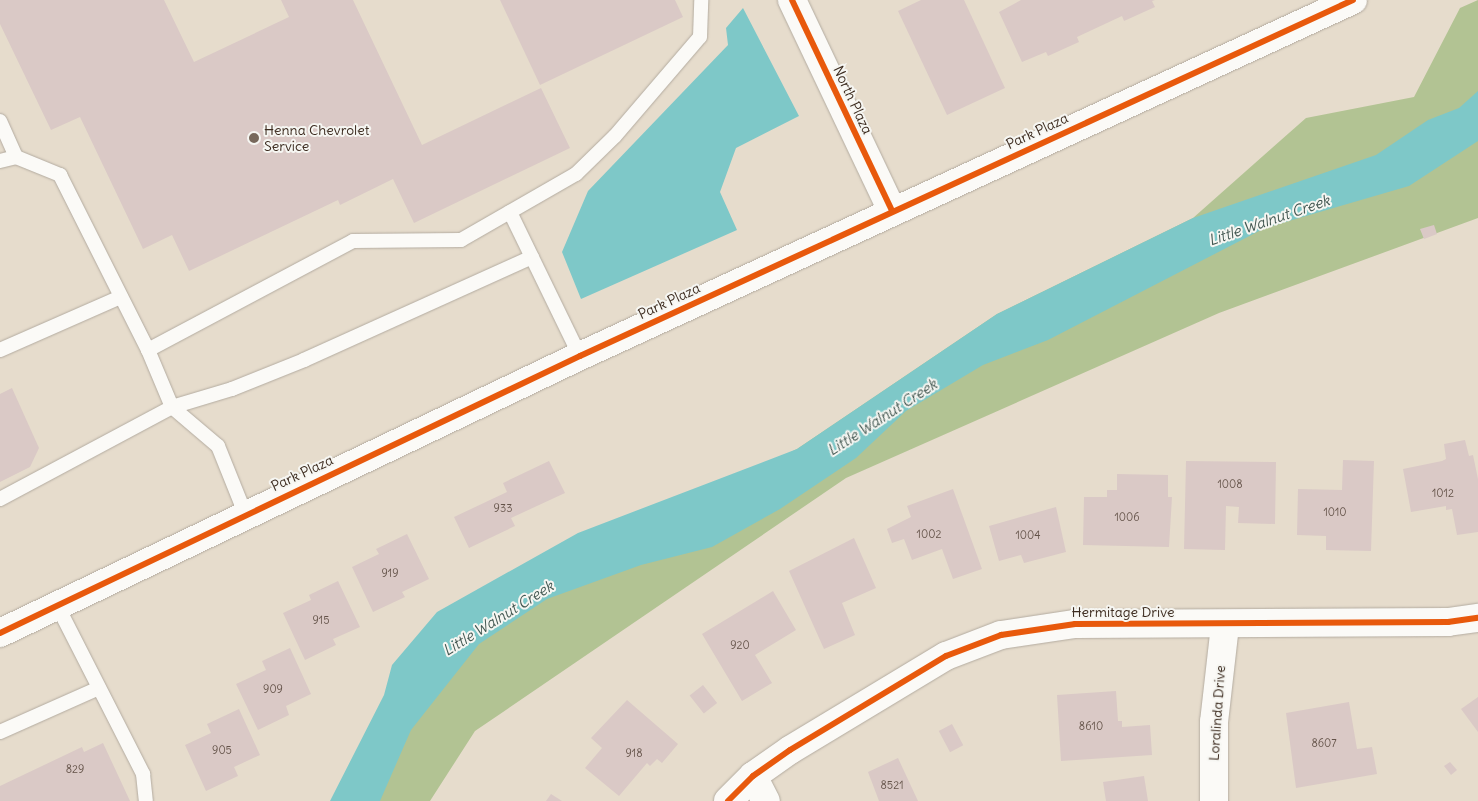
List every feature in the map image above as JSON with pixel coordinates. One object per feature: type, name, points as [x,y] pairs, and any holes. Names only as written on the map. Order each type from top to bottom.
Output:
[{"type":"street","name":"North Plaza","points":[[792,0],[892,211]]},
{"type":"street","name":"Park Plaza","points":[[0,633],[245,513],[580,356],[1353,0]]},
{"type":"street","name":"Hermitage Drive","points":[[728,801],[753,776],[946,656],[1001,635],[1075,624],[1225,625],[1448,622],[1478,618]]},
{"type":"street","name":"Loralinda Drive","points":[[1214,801],[1214,722],[1225,625]]},
{"type":"street","points":[[753,776],[766,801]]},
{"type":"lane","points":[[148,350],[354,241],[462,240],[576,174],[614,136],[700,37],[701,0]]},
{"type":"lane","points":[[0,121],[16,157]]},
{"type":"lane","points":[[0,161],[16,157],[60,175],[148,350],[172,407],[218,446],[245,513]]},
{"type":"lane","points":[[510,212],[580,356]]},
{"type":"lane","points":[[0,499],[172,407],[232,389],[304,360],[532,257]]},
{"type":"lane","points":[[0,350],[121,297]]},
{"type":"lane","points":[[57,605],[143,774],[146,801]]},
{"type":"lane","points":[[0,732],[99,688]]},
{"type":"green space","points":[[1478,0],[1478,218],[1219,313],[846,478],[475,731],[430,801],[343,801],[425,628],[797,449],[997,314],[1193,218],[1306,118],[1414,97],[1460,8]]},
{"type":"water","points":[[743,8],[799,116],[736,148],[720,192],[737,230],[581,299],[562,252],[588,191],[728,45],[726,28]]},
{"type":"water","name":"Little Walnut Creek","points":[[1478,91],[1478,141],[1409,186],[1265,228],[1048,340],[983,365],[906,411],[856,458],[780,509],[712,547],[641,565],[547,599],[479,644],[411,730],[380,801],[330,801],[384,695],[392,665],[437,612],[578,533],[797,449],[997,314],[1193,218],[1376,155],[1428,120],[1459,108]]},
{"type":"building","name":"Henna Chevrolet Service","points":[[0,0],[164,0],[194,62],[289,17],[281,0],[353,0],[422,145],[541,88],[570,148],[414,223],[393,179],[340,205],[338,200],[189,271],[172,235],[143,249],[80,117],[51,130],[0,24]]},
{"type":"building","points":[[500,0],[675,0],[683,17],[540,85]]},
{"type":"building","points":[[921,0],[964,0],[1005,88],[947,115],[898,11]]},
{"type":"building","points":[[1021,0],[1155,0],[1152,1],[1155,7],[1124,21],[1122,16],[1077,37],[1079,42],[1048,56],[1046,52],[1022,62],[999,12]]},
{"type":"building","points":[[1434,225],[1437,234],[1424,239],[1420,229]]},
{"type":"building","points":[[12,388],[39,448],[30,467],[0,482],[0,394]]},
{"type":"building","points":[[1465,440],[1469,456],[1473,455],[1478,479],[1478,532],[1457,535],[1452,509],[1446,510],[1446,506],[1411,512],[1403,469],[1442,461],[1446,459],[1444,444]]},
{"type":"building","points":[[1343,460],[1374,461],[1371,551],[1326,550],[1326,536],[1297,535],[1298,489],[1342,490]]},
{"type":"building","points":[[549,461],[565,493],[511,518],[515,526],[469,548],[454,517],[507,492],[503,483]]},
{"type":"building","points":[[1186,461],[1276,462],[1275,524],[1238,523],[1239,507],[1226,506],[1225,550],[1184,549]]},
{"type":"building","points":[[1117,474],[1168,475],[1168,497],[1172,497],[1169,547],[1083,545],[1084,497],[1107,497],[1107,490],[1117,490]]},
{"type":"building","points":[[953,489],[982,569],[953,579],[942,549],[912,560],[904,539],[892,543],[887,529],[911,517],[907,506]]},
{"type":"building","points":[[1056,507],[1066,552],[1024,563],[1021,555],[999,561],[989,526]]},
{"type":"building","points":[[407,534],[429,579],[402,592],[405,597],[373,612],[352,567],[379,554],[376,549]]},
{"type":"building","points":[[854,538],[876,588],[842,603],[855,635],[824,649],[789,571]]},
{"type":"building","points":[[338,581],[360,627],[333,639],[336,645],[305,660],[283,613],[311,600],[309,595]]},
{"type":"building","points":[[773,591],[796,630],[755,655],[772,683],[742,701],[702,634]]},
{"type":"building","points":[[290,648],[311,694],[286,706],[289,715],[258,730],[236,684],[266,670],[262,661]]},
{"type":"building","points":[[703,685],[717,703],[704,714],[690,695]]},
{"type":"building","points":[[1116,691],[1118,721],[1122,721],[1122,727],[1150,725],[1152,755],[1061,761],[1057,695]]},
{"type":"building","points":[[1478,697],[1478,732],[1461,709]]},
{"type":"building","points":[[627,700],[678,744],[662,763],[657,759],[650,766],[647,763],[619,796],[585,768],[602,748],[591,738]]},
{"type":"building","points":[[1349,702],[1357,749],[1372,747],[1377,774],[1296,788],[1286,713]]},
{"type":"building","points":[[239,709],[260,755],[234,767],[238,776],[206,791],[185,745],[211,733],[207,724]]},
{"type":"building","points":[[952,724],[963,745],[950,752],[939,731]]},
{"type":"building","points":[[103,743],[130,801],[0,801],[0,786],[82,747],[84,752]]},
{"type":"building","points":[[898,758],[918,801],[879,801],[868,772]]},
{"type":"building","points":[[1450,762],[1457,770],[1451,775],[1444,766]]},
{"type":"building","points":[[1144,776],[1148,801],[1106,801],[1103,782]]},
{"type":"building","points":[[551,794],[562,801],[546,801]]},
{"type":"cycle path","points":[[792,0],[892,211]]},
{"type":"cycle path","points":[[0,633],[580,356],[1353,0]]},
{"type":"cycle path","points":[[728,801],[753,776],[790,750],[946,656],[1001,635],[1075,624],[1448,622],[1478,618]]},
{"type":"place","name":"Henna Chevrolet Service","points":[[254,138]]}]
